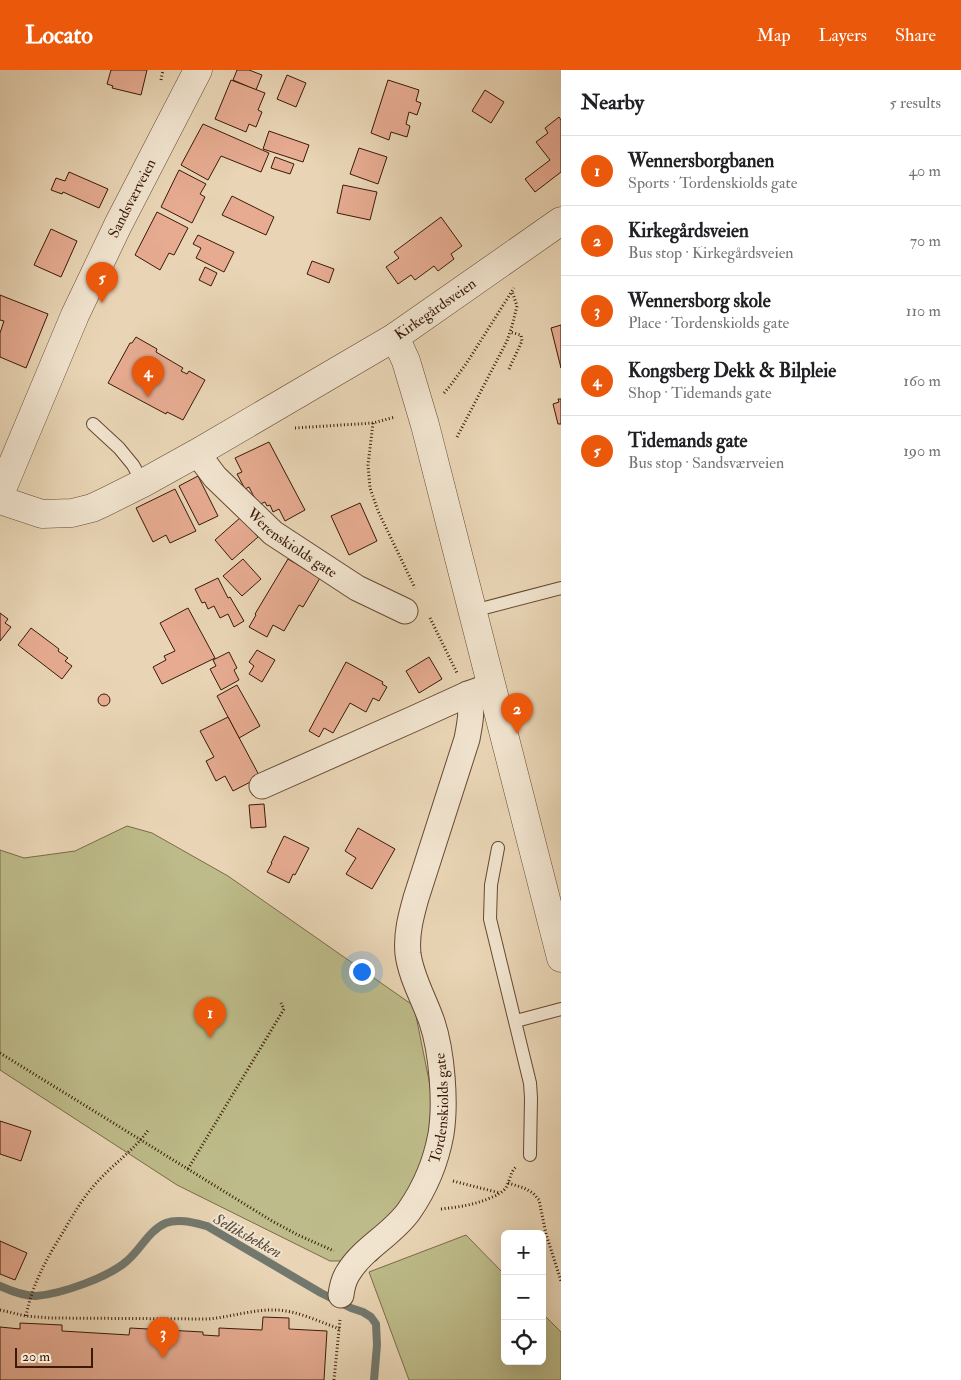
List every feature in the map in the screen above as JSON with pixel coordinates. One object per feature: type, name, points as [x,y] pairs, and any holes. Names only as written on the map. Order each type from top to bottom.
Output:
[{"type":"street","name":"Sandsværveien","points":[[2,487],[91,280],[198,70]]},
{"type":"street","name":"Kirkegårdsveien","points":[[561,220],[525,247],[395,336],[416,390],[473,612],[480,690],[561,958]]},
{"type":"street","points":[[2,487],[42,514],[67,514],[92,508],[143,483],[197,453],[395,336]]},
{"type":"street","name":"Werenskiolds gate","points":[[197,453],[215,477],[273,533],[356,588],[417,605]]},
{"type":"street","points":[[262,786],[480,690]]},
{"type":"street","name":"Tordenskiolds gate","points":[[341,1295],[347,1274],[408,1212],[429,1175],[436,1156],[441,1132],[443,1104],[441,1072],[432,1024],[410,967],[408,938],[410,920],[416,898],[467,739],[472,716],[470,701],[480,690]]},
{"type":"lane","points":[[93,424],[119,448],[133,465],[143,483]]},
{"type":"lane","points":[[473,612],[561,588]]},
{"type":"lane","points":[[498,848],[491,886],[490,920],[530,1082],[530,1155]]},
{"type":"lane","points":[[516,1022],[561,1009]]},
{"type":"path","points":[[443,394],[466,364],[515,286]]},
{"type":"path","points":[[455,440],[500,355],[510,332],[517,306],[512,291]]},
{"type":"path","points":[[509,369],[522,341],[521,335],[510,332]]},
{"type":"path","points":[[289,429],[373,423],[398,416]]},
{"type":"path","points":[[373,423],[368,465],[370,488],[378,511],[417,605],[480,690]]},
{"type":"path","points":[[188,1169],[284,1009],[280,1003]]},
{"type":"path","points":[[0,1054],[278,1225],[357,1262]]},
{"type":"path","points":[[26,1316],[33,1287],[51,1252],[91,1189],[141,1140],[149,1129]]},
{"type":"path","points":[[408,1212],[438,1210],[480,1203],[506,1189],[514,1169],[530,1155]]},
{"type":"path","points":[[429,1175],[501,1193]]},
{"type":"path","points":[[508,1183],[524,1188],[533,1193],[539,1200],[546,1234],[561,1282]]},
{"type":"path","points":[[0,1310],[26,1316],[50,1318],[208,1319],[263,1310],[278,1310],[299,1314],[340,1329]]},
{"type":"path","points":[[334,1380],[340,1321]]},
{"type":"shaded area","points":[[127,826],[152,833],[228,876],[414,1006],[445,1160],[414,1218],[376,1261],[330,1261],[177,1185],[0,1070],[0,850],[24,858],[75,851]]},
{"type":"shaded area","points":[[466,1235],[501,1271],[501,1365],[546,1365],[546,1317],[561,1332],[561,1380],[409,1380],[369,1272]]},
{"type":"building","points":[[111,70],[147,70],[141,95],[112,88],[113,86],[107,84]]},
{"type":"building","points":[[237,70],[249,70],[262,75],[256,90],[233,80]]},
{"type":"building","points":[[287,75],[306,83],[296,107],[277,99]]},
{"type":"building","points":[[231,80],[265,93],[258,110],[262,112],[256,127],[249,124],[246,132],[215,119]]},
{"type":"building","points":[[388,80],[419,90],[416,101],[421,103],[417,115],[409,112],[406,124],[410,126],[407,137],[391,132],[389,140],[371,133]]},
{"type":"building","points":[[485,90],[504,102],[491,123],[472,111]]},
{"type":"building","points":[[559,117],[561,120],[561,172],[535,192],[525,179],[550,160],[536,142],[548,133],[545,128]]},
{"type":"building","points":[[203,124],[269,153],[261,172],[221,156],[208,180],[181,165]]},
{"type":"building","points":[[269,131],[309,145],[303,162],[263,149]]},
{"type":"building","points":[[359,148],[387,157],[378,184],[350,174]]},
{"type":"building","points":[[275,157],[294,164],[290,174],[271,168]]},
{"type":"building","points":[[179,170],[206,184],[200,194],[205,197],[192,223],[161,207]]},
{"type":"building","points":[[69,172],[108,189],[99,208],[63,192],[62,194],[51,190],[56,178],[65,181]]},
{"type":"building","points":[[343,185],[377,192],[370,220],[337,213]]},
{"type":"building","points":[[232,196],[274,217],[266,235],[222,215]]},
{"type":"building","points":[[157,212],[188,228],[174,255],[169,253],[160,270],[135,255]]},
{"type":"building","points":[[441,217],[462,246],[451,254],[454,259],[438,271],[434,266],[415,280],[411,275],[398,284],[386,267],[399,258],[394,252]]},
{"type":"building","points":[[51,229],[77,241],[61,277],[34,265]]},
{"type":"building","points":[[198,235],[234,252],[224,272],[196,258],[201,248],[193,244]]},
{"type":"building","points":[[312,261],[334,269],[329,283],[307,274]]},
{"type":"building","points":[[205,267],[217,273],[211,286],[199,280]]},
{"type":"building","points":[[0,295],[48,314],[26,368],[0,357],[0,333],[4,321],[0,320]]},
{"type":"building","points":[[561,325],[561,368],[551,328]]},
{"type":"building","points":[[136,337],[157,349],[156,352],[183,368],[181,371],[187,374],[189,371],[205,380],[183,420],[167,412],[166,414],[108,383],[130,343]]},
{"type":"building","points":[[558,399],[561,399],[561,424],[558,424],[553,404],[559,402]]},
{"type":"building","points":[[269,442],[305,510],[285,521],[279,509],[273,512],[270,505],[267,506],[265,502],[258,505],[249,487],[245,489],[237,474],[242,472],[235,458]]},
{"type":"building","points":[[198,476],[218,516],[199,525],[179,486]]},
{"type":"building","points":[[175,489],[196,531],[170,543],[166,535],[153,542],[136,508]]},
{"type":"building","points":[[360,503],[377,541],[349,555],[331,516]]},
{"type":"building","points":[[241,517],[258,537],[232,560],[215,540]]},
{"type":"building","points":[[243,559],[261,579],[242,596],[223,576]]},
{"type":"building","points":[[288,559],[320,578],[303,607],[299,605],[284,631],[273,625],[267,637],[249,627]]},
{"type":"building","points":[[218,578],[228,598],[230,597],[244,621],[234,627],[228,614],[220,618],[214,606],[208,609],[205,602],[202,603],[195,589]]},
{"type":"building","points":[[188,608],[215,658],[162,684],[153,667],[166,660],[164,656],[175,651],[160,623]]},
{"type":"building","points":[[0,613],[8,619],[5,623],[11,627],[0,641]]},
{"type":"building","points":[[31,628],[68,658],[65,661],[72,666],[62,679],[18,645]]},
{"type":"building","points":[[257,650],[275,660],[262,682],[249,674],[254,666],[249,662]]},
{"type":"building","points":[[229,652],[237,668],[234,670],[239,680],[221,690],[210,669],[216,666],[213,660]]},
{"type":"building","points":[[429,657],[442,679],[419,693],[406,671]]},
{"type":"building","points":[[346,662],[383,682],[382,684],[387,687],[379,701],[373,698],[366,712],[350,703],[333,733],[324,728],[319,737],[309,731]]},
{"type":"building","points":[[237,685],[260,726],[239,738],[217,696]]},
{"type":"building","points":[[102,694],[106,694],[110,700],[106,706],[102,706],[98,702],[98,698]]},
{"type":"building","points":[[228,717],[260,777],[233,791],[225,776],[216,781],[206,761],[214,757],[200,731]]},
{"type":"building","points":[[264,804],[266,827],[251,828],[249,805]]},
{"type":"building","points":[[358,828],[395,849],[372,889],[346,874],[356,858],[345,851]]},
{"type":"building","points":[[284,836],[309,848],[289,883],[267,872]]},
{"type":"building","points":[[0,1121],[31,1131],[21,1161],[0,1154]]},
{"type":"building","points":[[0,1241],[27,1253],[15,1280],[0,1274]]},
{"type":"building","points":[[263,1317],[289,1318],[289,1329],[327,1331],[324,1380],[0,1380],[0,1327],[20,1329],[20,1323],[62,1325],[62,1331],[129,1335],[130,1328],[203,1332],[203,1335],[219,1336],[219,1328],[262,1330]]},
{"type":"waterway","name":"Selliksbekken","points":[[0,1286],[18,1293],[36,1296],[85,1284],[110,1273],[128,1260],[160,1226],[171,1222],[192,1222],[207,1226],[321,1293],[371,1317],[376,1324],[377,1345],[374,1380]]},
{"type":"place","name":"Tidemands gate","points":[[102,303]]},
{"type":"place","name":"Kongsberg Dekk & Bilpleie","points":[[148,397]]},
{"type":"place","name":"Kirkegårdsveien","points":[[517,734]]},
{"type":"place","name":"Wennersborgbanen","points":[[210,1038]]},
{"type":"place","name":"Wennersborg skole","points":[[163,1358]]}]
